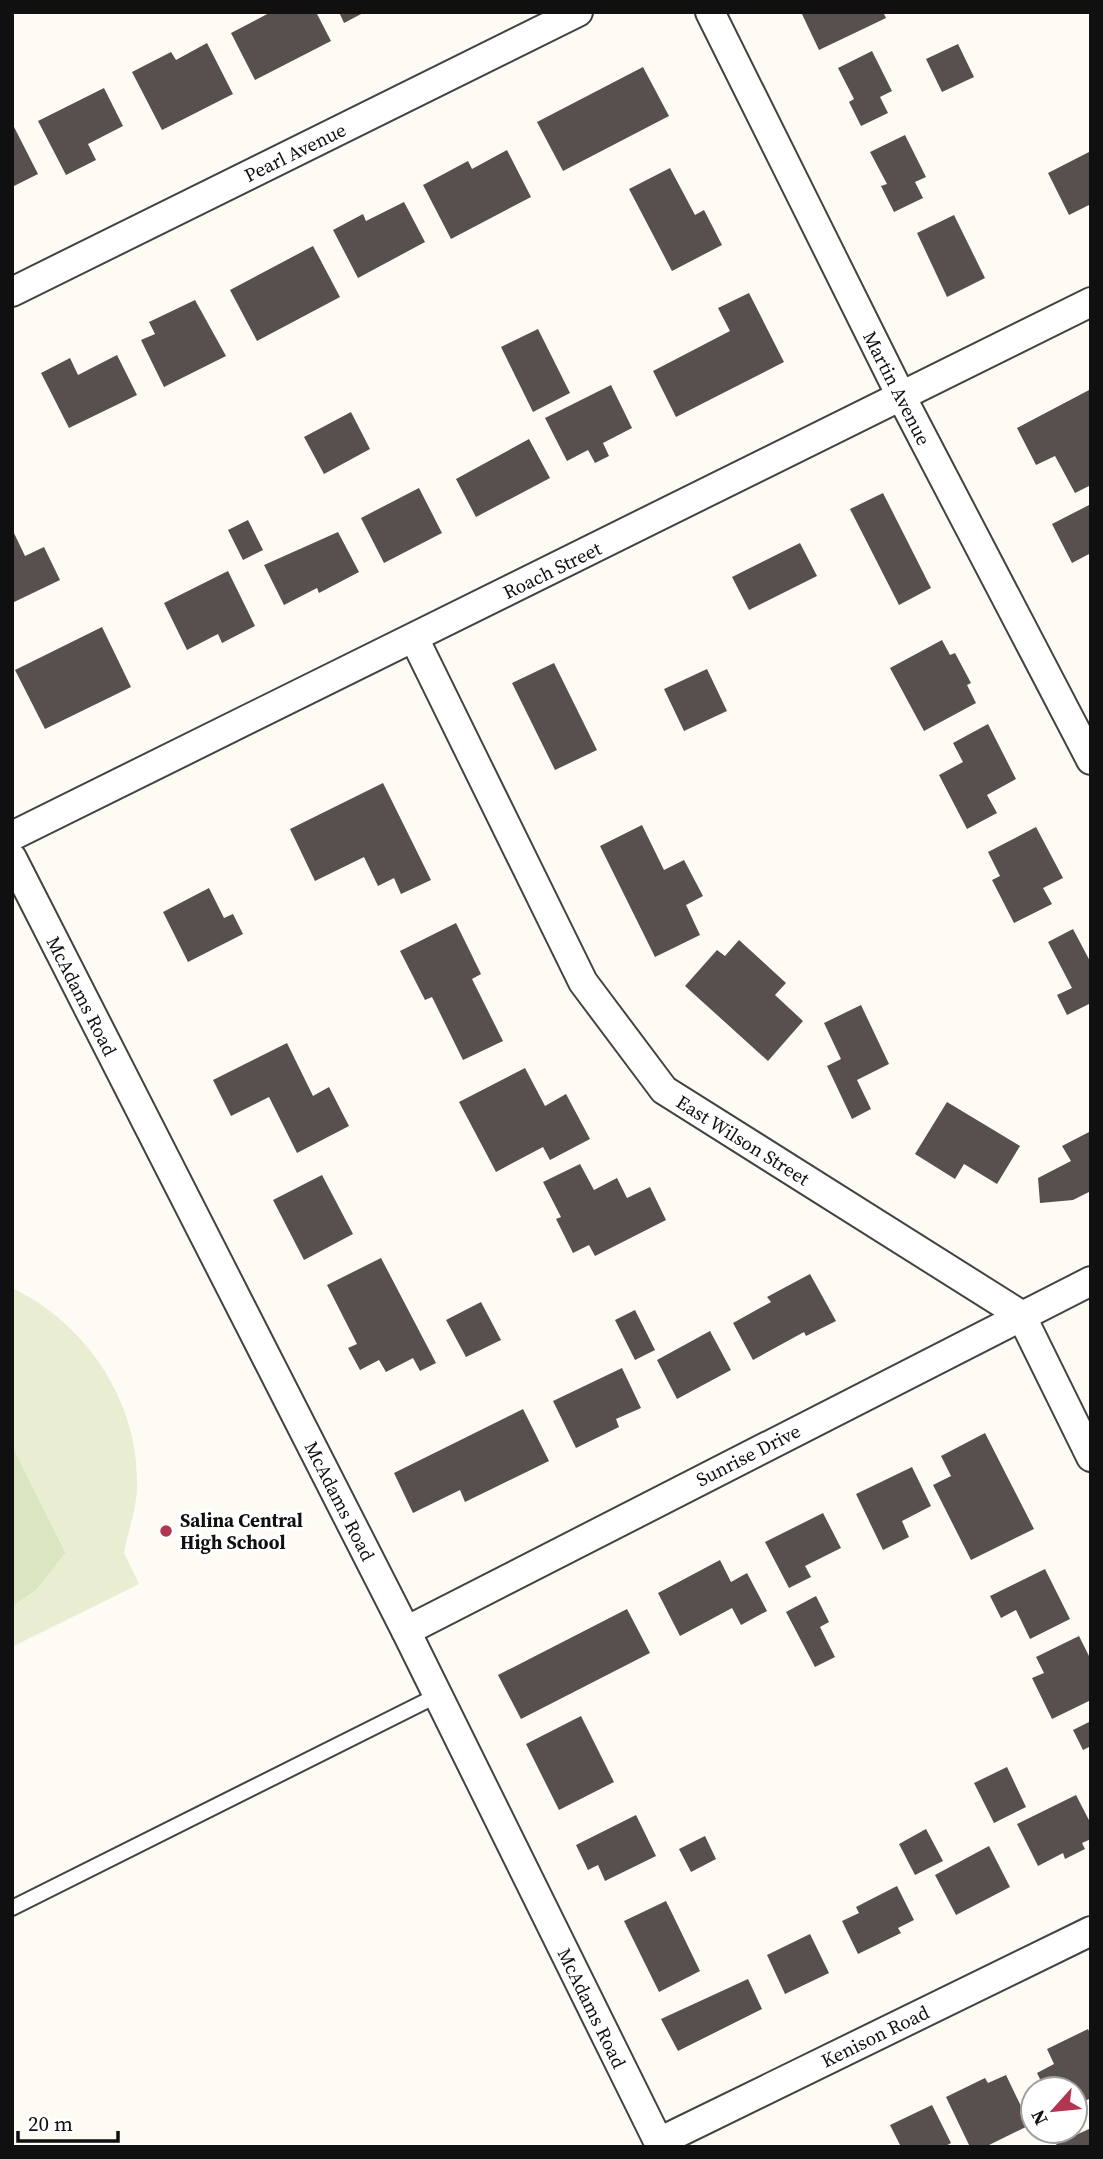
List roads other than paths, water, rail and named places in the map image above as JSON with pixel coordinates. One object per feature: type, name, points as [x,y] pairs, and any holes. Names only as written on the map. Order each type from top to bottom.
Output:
[{"type":"street","name":"Pearl Avenue","points":[[12,292],[578,12]]},
{"type":"street","name":"Martin Avenue","points":[[710,12],[901,396],[1091,760]]},
{"type":"street","name":"Roach Street","points":[[12,836],[1091,302]]},
{"type":"street","name":"East Wilson Street","points":[[414,638],[583,982],[664,1090],[1020,1315]]},
{"type":"street","name":"McAdams Road","points":[[12,858],[406,1631],[660,2144]]},
{"type":"street","name":"Sunrise Drive","points":[[406,1631],[1091,1281]]},
{"type":"street","points":[[1020,1315],[1091,1457]]},
{"type":"street","name":"Kenison Road","points":[[660,2144],[1091,1931]]},
{"type":"lane","points":[[12,1908],[438,1695]]},
{"type":"place","name":"Salina Central High School","points":[[166,1531]]}]
